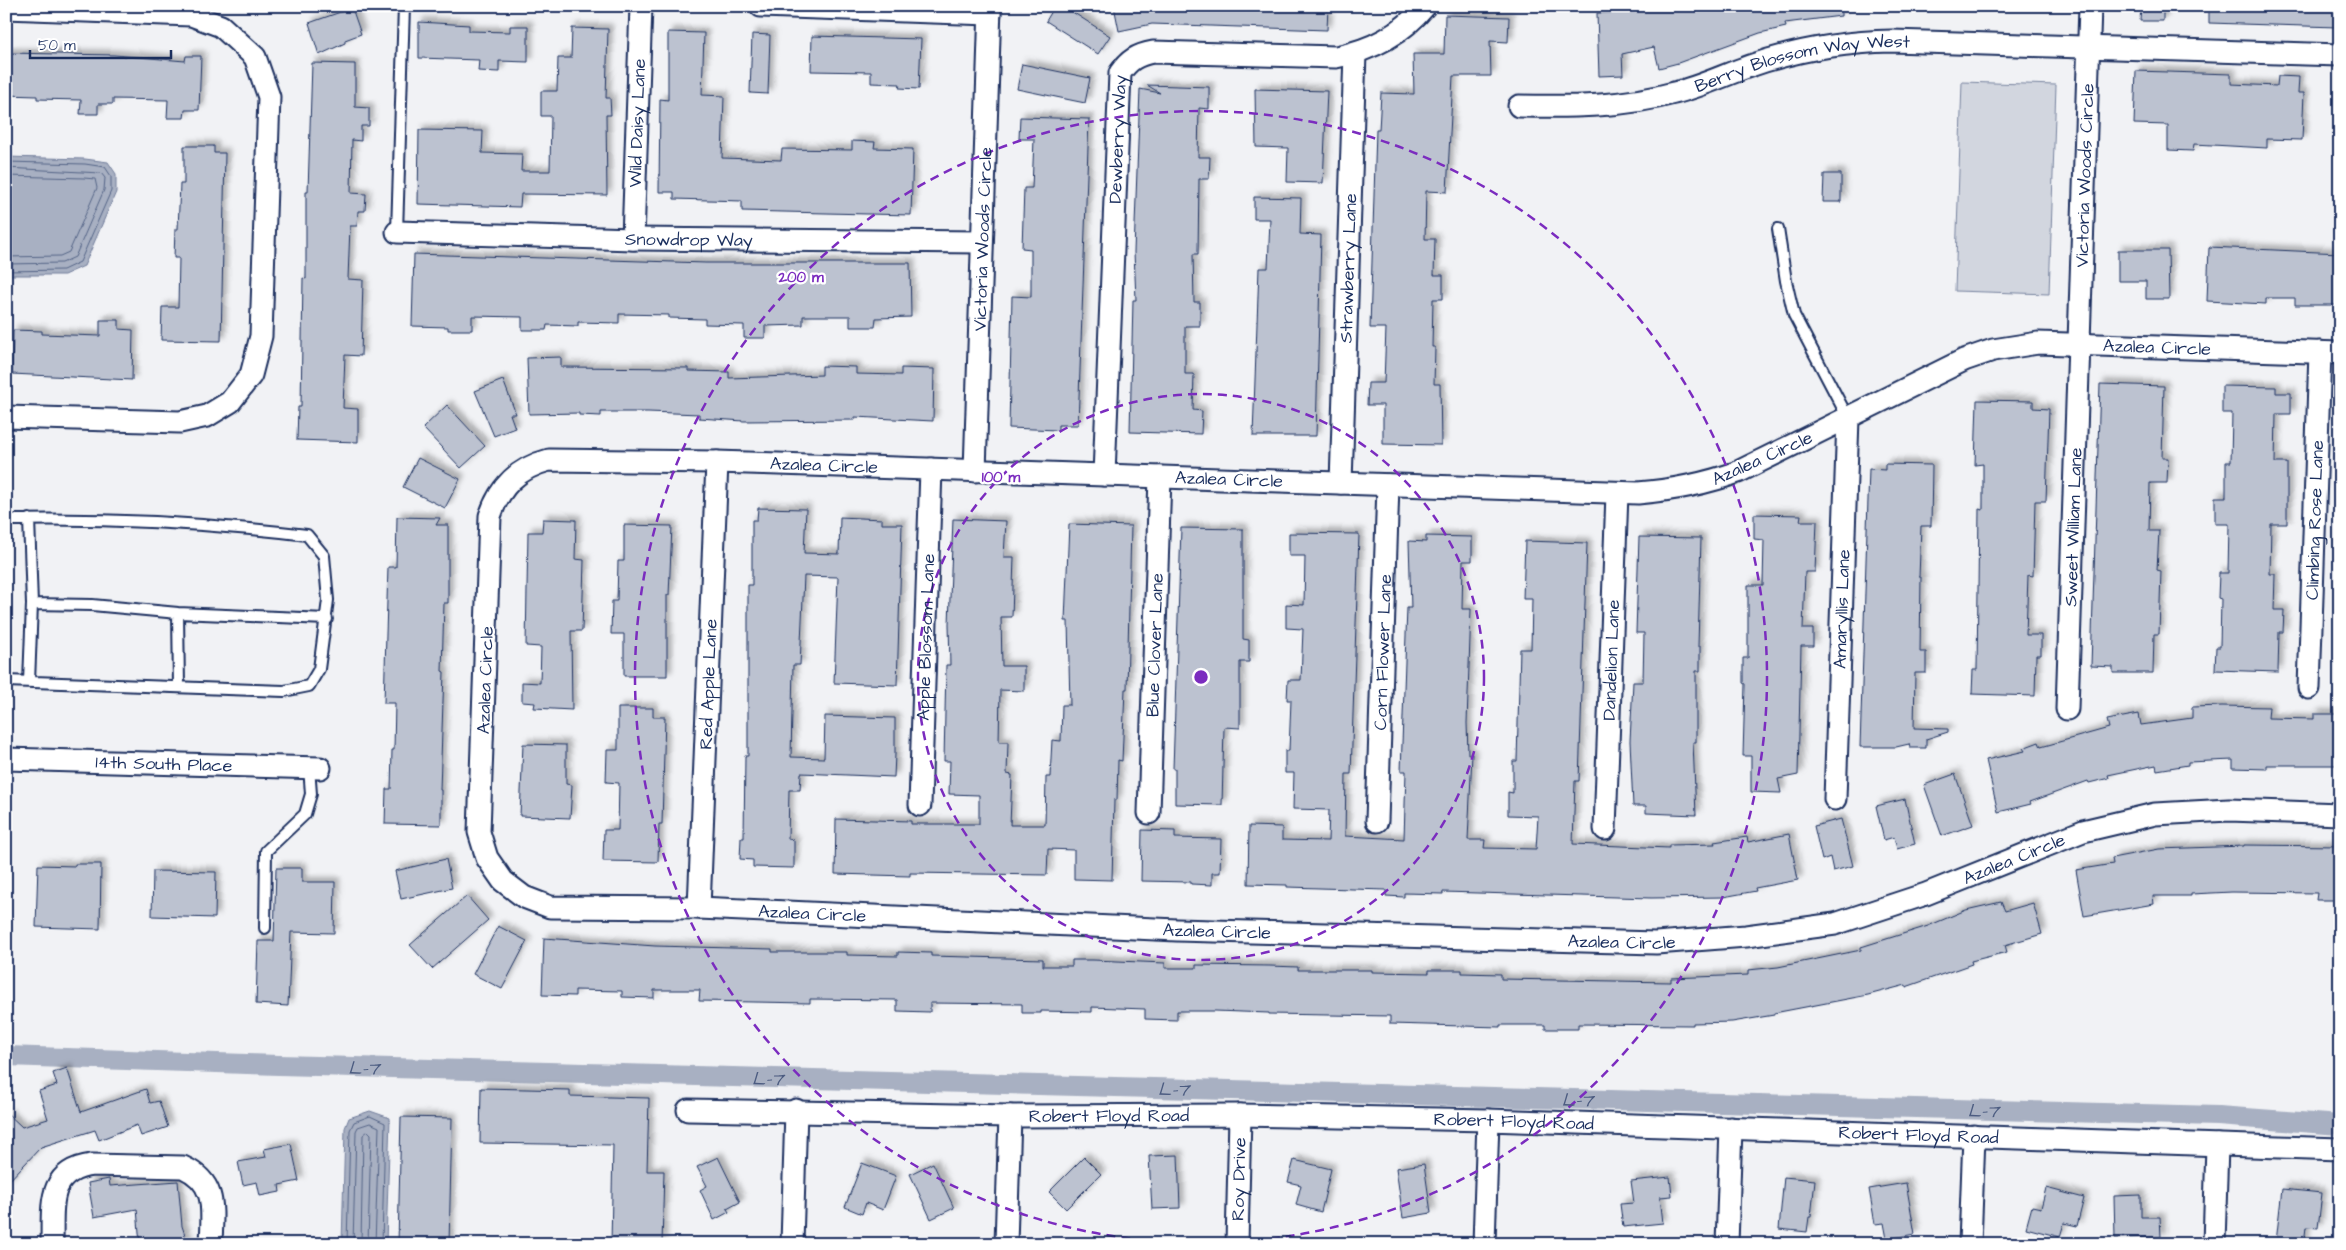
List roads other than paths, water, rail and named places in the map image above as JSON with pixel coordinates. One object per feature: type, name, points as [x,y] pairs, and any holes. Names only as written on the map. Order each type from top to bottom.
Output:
[{"type":"street","name":"Wild Daisy Lane","points":[[633,239],[641,6]]},
{"type":"street","points":[[761,6],[990,10]]},
{"type":"street","name":"Dewberry Way","points":[[1104,475],[1120,74],[1128,62],[1139,55],[1153,52],[1321,58],[1355,53],[1394,36],[1425,6]]},
{"type":"street","name":"Victoria Woods Circle","points":[[2079,344],[2090,6]]},
{"type":"street","points":[[6,8],[191,14],[221,26],[255,56],[269,97],[261,336],[251,375],[230,402],[207,416],[180,422],[6,417]]},
{"type":"street","name":"Victoria Woods Circle","points":[[974,471],[990,10]]},
{"type":"street","name":"Berry Blossom Way West","points":[[1519,106],[1579,107],[1627,103],[1674,93],[1781,56],[1828,46],[1892,40],[2340,55]]},
{"type":"street","name":"Strawberry Lane","points":[[1341,483],[1355,53]]},
{"type":"street","name":"Snowdrop Way","points":[[398,232],[633,239],[982,242]]},
{"type":"street","name":"Azalea Circle","points":[[2330,352],[2079,344],[2023,344],[1993,350],[1964,360],[1738,472],[1706,483],[1672,490],[1617,492],[717,462],[549,460],[526,468],[507,484],[500,493],[490,516],[480,832],[487,858],[494,870],[513,890],[530,900],[550,907],[698,908],[1177,930],[1656,943],[1746,936],[1835,924],[1926,894],[2083,831],[2155,814],[2229,810],[2340,814]]},
{"type":"street","name":"Sweet William Lane","points":[[2067,709],[2079,344]]},
{"type":"street","name":"Climbing Rose Lane","points":[[2309,688],[2330,352]]},
{"type":"street","name":"Amaryllis Lane","points":[[1835,799],[1848,418]]},
{"type":"street","name":"Red Apple Lane","points":[[698,908],[717,462]]},
{"type":"street","name":"Apple Blossom Lane","points":[[920,805],[932,469]]},
{"type":"street","name":"Blue Clover Lane","points":[[1149,813],[1160,477]]},
{"type":"street","name":"Corn Flower Lane","points":[[1377,821],[1388,485]]},
{"type":"street","name":"Dandelion Lane","points":[[1605,828],[1617,492]]},
{"type":"street","name":"14th South Place","points":[[6,759],[315,768]]},
{"type":"street","name":"Robert Floyd Road","points":[[688,1110],[796,1110],[1010,1116],[1240,1115],[1488,1120],[2340,1149]]},
{"type":"street","points":[[792,1244],[796,1110]]},
{"type":"street","name":"Roy Drive","points":[[1236,1244],[1240,1115]]},
{"type":"street","points":[[1006,1244],[1010,1116]]},
{"type":"street","points":[[1484,1244],[1488,1120]]},
{"type":"street","points":[[1727,1244],[1731,1128]]},
{"type":"street","points":[[1970,1244],[1974,1136]]},
{"type":"street","points":[[2214,1244],[2217,1145]]},
{"type":"street","points":[[52,1244],[53,1194],[67,1172],[79,1166],[92,1164],[183,1167],[194,1173],[204,1182],[210,1193],[212,1206],[211,1244]]},
{"type":"lane","points":[[398,232],[404,6]]},
{"type":"lane","points":[[1778,229],[1786,281],[1794,315],[1848,418]]},
{"type":"lane","points":[[6,520],[28,519],[238,526],[307,534],[324,556],[328,600],[319,669],[309,686],[284,691],[6,681]]},
{"type":"lane","points":[[28,519],[32,604],[29,682]]},
{"type":"lane","points":[[32,604],[92,605],[178,613],[326,618]]},
{"type":"lane","points":[[178,613],[179,687]]},
{"type":"lane","points":[[265,928],[266,851],[305,814],[311,794],[315,768]]},
{"type":"water","points":[[6,157],[85,159],[108,162],[116,174],[116,192],[84,266],[64,275],[6,275]]},
{"type":"water","points":[[370,1111],[390,1118],[386,1244],[342,1244],[345,1128],[349,1118]]},
{"type":"waterway","name":"L-7","points":[[6,1056],[279,1065],[2218,1116],[2340,1125]]}]
